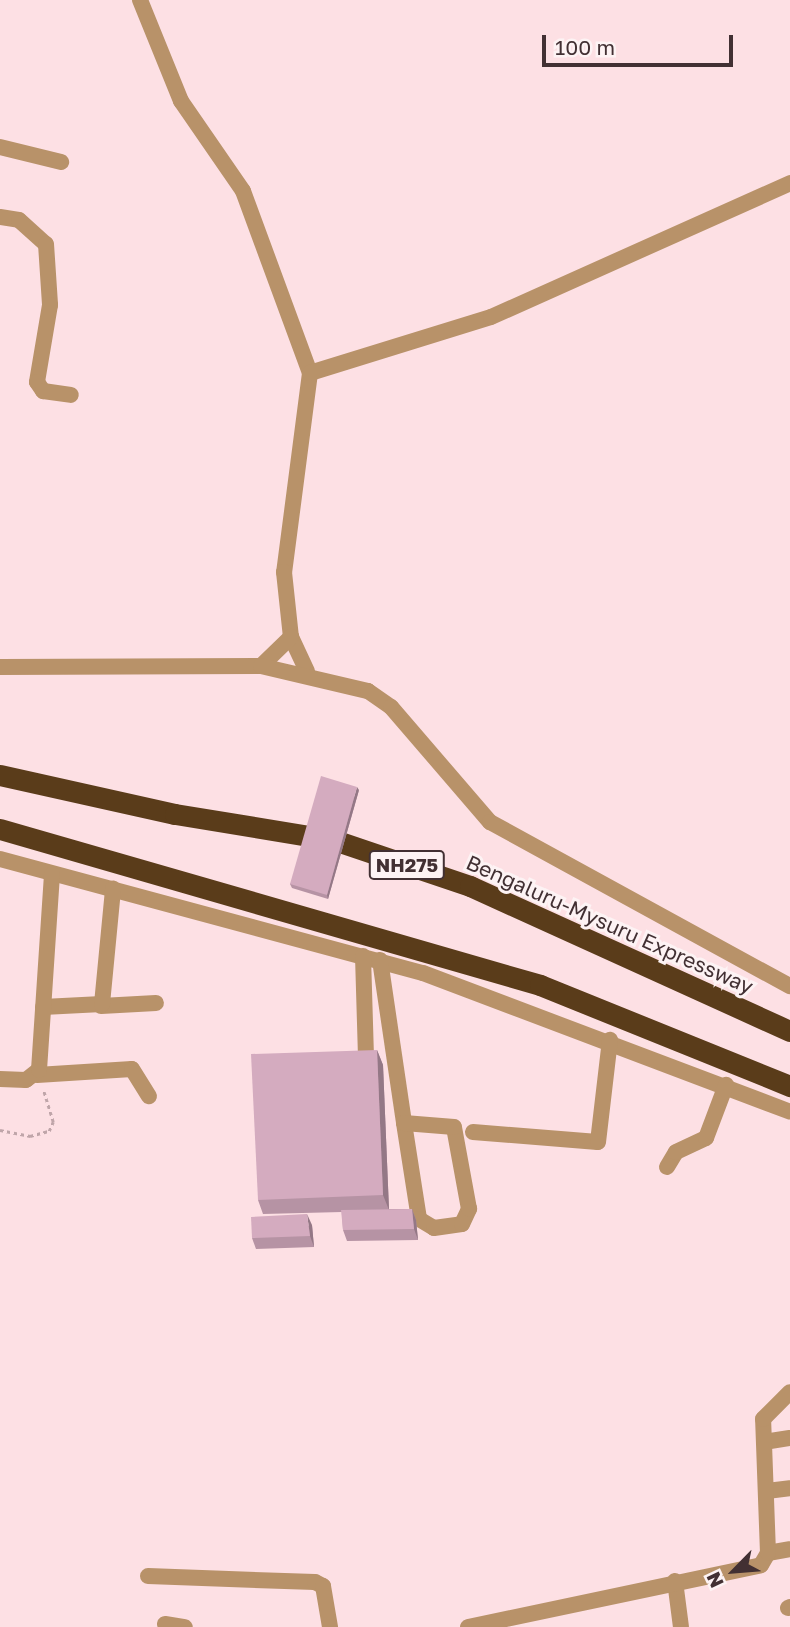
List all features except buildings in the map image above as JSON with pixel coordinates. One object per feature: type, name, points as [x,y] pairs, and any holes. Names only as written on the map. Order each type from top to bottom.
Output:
[{"type":"highway","name":"Bengaluru-Mysuru Expressway","points":[[0,775],[175,814],[334,840],[470,886],[790,1031]]},
{"type":"highway","points":[[0,829],[540,985],[790,1086]]},
{"type":"street","points":[[140,0],[181,101],[243,191],[310,373],[284,572],[291,637],[307,672]]},
{"type":"street","points":[[0,147],[61,162]]},
{"type":"street","points":[[310,373],[491,317],[790,183]]},
{"type":"street","points":[[0,217],[19,220],[46,244],[50,305],[37,382],[43,391],[71,395]]},
{"type":"street","points":[[261,666],[291,637]]},
{"type":"street","name":"Bengaluru-Mysuru Expressway","points":[[0,667],[261,666],[307,672],[368,691],[391,707],[490,822],[790,986]]},
{"type":"street","points":[[0,859],[380,960],[610,1040],[726,1085],[790,1114]]},
{"type":"street","points":[[37,1075],[52,874]]},
{"type":"street","points":[[101,1006],[113,889]]},
{"type":"street","points":[[363,956],[366,1059]]},
{"type":"street","points":[[380,960],[404,1123],[419,1219],[434,1228],[462,1224],[469,1209],[454,1127],[404,1123]]},
{"type":"street","points":[[43,1007],[156,1003]]},
{"type":"street","points":[[473,1132],[598,1142],[610,1040]]},
{"type":"street","points":[[0,1080],[132,1069],[149,1096]]},
{"type":"street","points":[[667,1167],[676,1152],[706,1138],[726,1085]]},
{"type":"street","points":[[468,1627],[517,1623],[675,1580],[761,1565],[768,1553],[763,1419],[790,1392]]},
{"type":"street","points":[[764,1442],[790,1438]]},
{"type":"street","points":[[767,1491],[790,1488]]},
{"type":"street","points":[[768,1553],[790,1549]]},
{"type":"street","points":[[148,1576],[316,1582],[323,1586],[330,1627]]},
{"type":"street","points":[[675,1580],[681,1627]]},
{"type":"street","points":[[165,1624],[185,1627]]},
{"type":"path","points":[[0,1130],[30,1136],[49,1131],[53,1122],[37,1075]]}]
